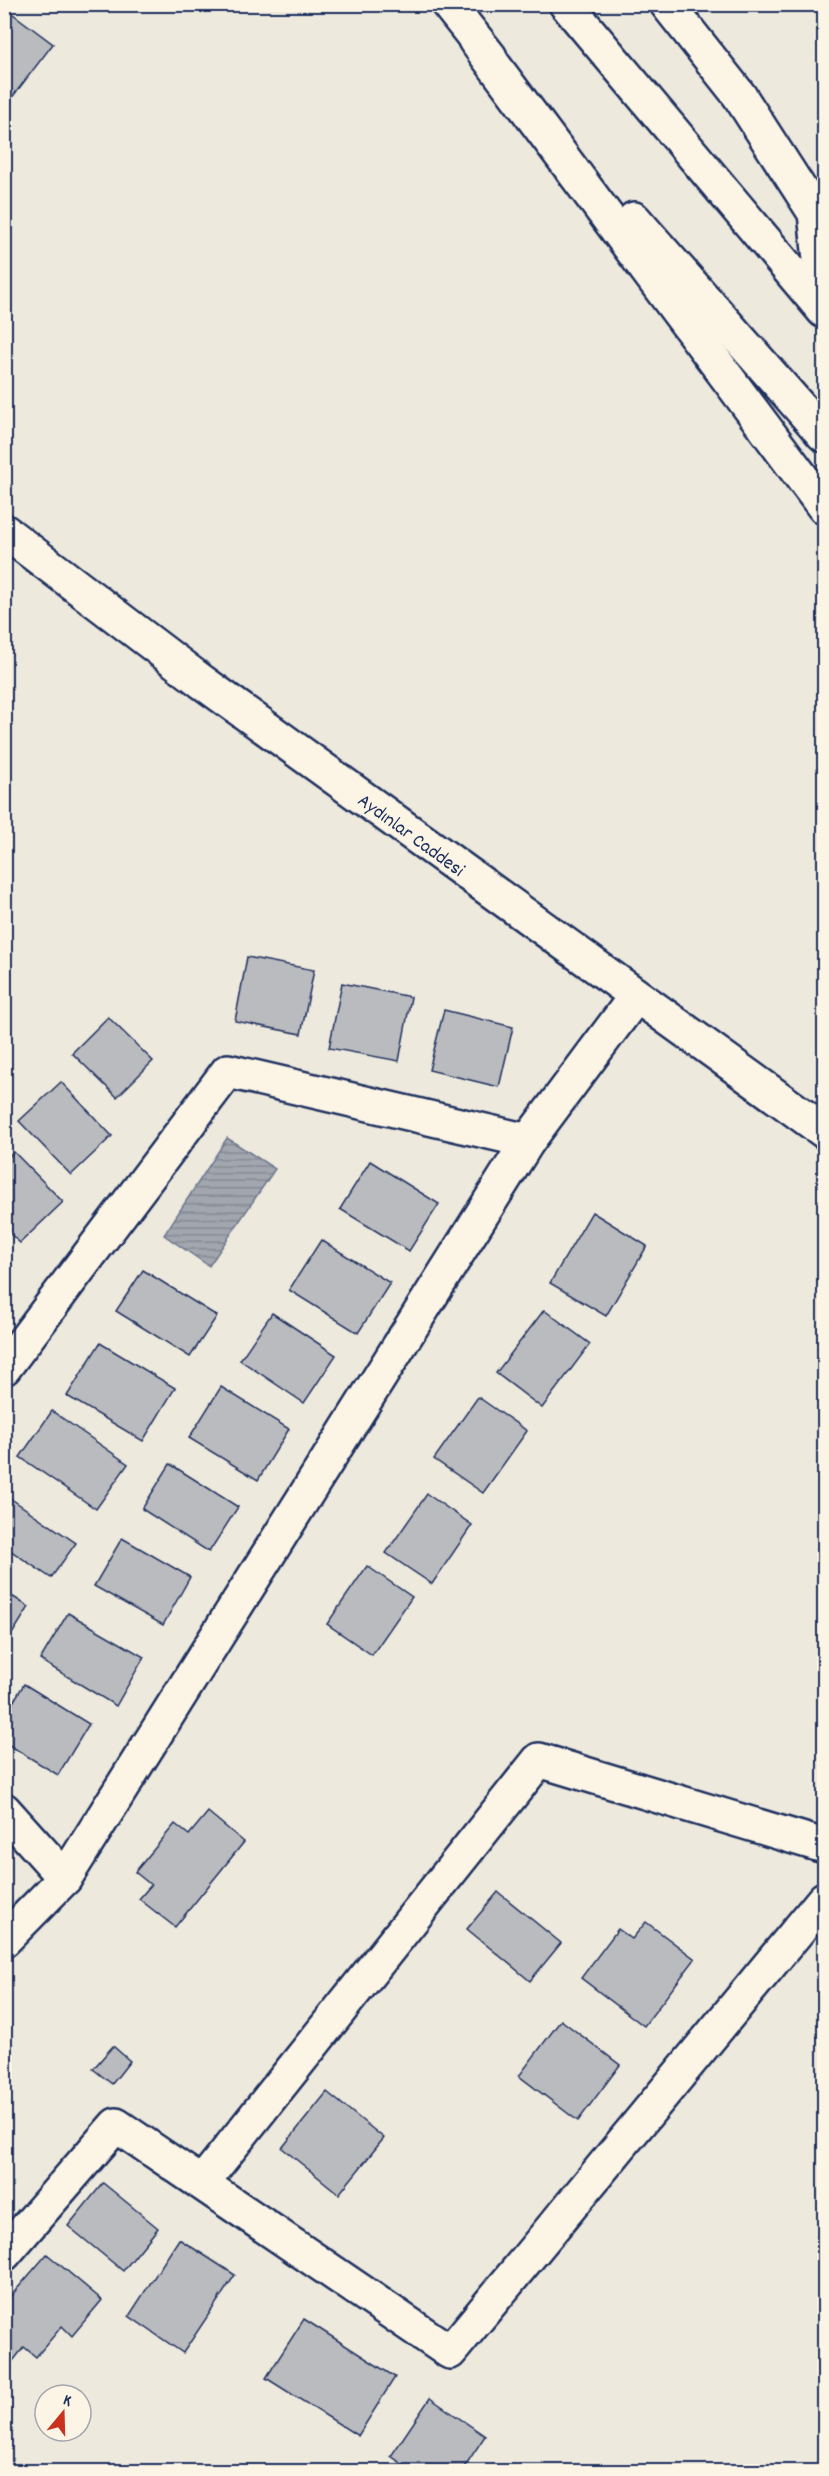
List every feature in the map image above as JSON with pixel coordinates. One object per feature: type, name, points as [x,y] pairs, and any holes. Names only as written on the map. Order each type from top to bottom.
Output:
[{"type":"main road","points":[[448,4],[825,507]]},
{"type":"main road","points":[[566,4],[825,311]]},
{"type":"main road","points":[[667,4],[739,95],[815,213],[825,297]]},
{"type":"main road","points":[[475,40],[825,435]]},
{"type":"main road","name":"Aydınlar Caddesi","points":[[4,531],[201,681],[825,1131]]},
{"type":"main road","points":[[4,1940],[65,1878],[528,1141],[636,996]]},
{"type":"main road","points":[[4,1368],[228,1071],[528,1141]]},
{"type":"main road","points":[[202,2183],[539,1760],[825,1846]]},
{"type":"main road","points":[[4,1810],[65,1878]]},
{"type":"main road","points":[[4,2254],[116,2125],[450,2352],[825,1899]]},
{"type":"shaded area","points":[[227,1138],[275,1169],[209,1266],[164,1235]]},
{"type":"building","points":[[13,14],[53,44],[4,108],[4,25]]},
{"type":"building","points":[[247,957],[314,970],[301,1034],[235,1021]]},
{"type":"building","points":[[342,983],[411,997],[399,1061],[329,1048]]},
{"type":"building","points":[[444,1010],[513,1027],[499,1087],[429,1070]]},
{"type":"building","points":[[108,1017],[153,1061],[117,1097],[72,1053]]},
{"type":"building","points":[[61,1082],[112,1136],[71,1175],[19,1121]]},
{"type":"building","points":[[14,1152],[63,1202],[20,1243],[4,1228],[4,1161]]},
{"type":"building","points":[[370,1161],[439,1204],[409,1251],[340,1209]]},
{"type":"building","points":[[592,1212],[647,1246],[606,1316],[550,1283]]},
{"type":"building","points":[[321,1240],[390,1283],[358,1333],[289,1290]]},
{"type":"building","points":[[143,1270],[217,1316],[190,1357],[116,1311]]},
{"type":"building","points":[[544,1310],[590,1344],[542,1408],[496,1373]]},
{"type":"building","points":[[272,1313],[336,1355],[304,1403],[240,1360]]},
{"type":"building","points":[[100,1343],[175,1388],[143,1441],[67,1396]]},
{"type":"building","points":[[221,1387],[289,1429],[258,1480],[189,1438]]},
{"type":"building","points":[[478,1397],[527,1431],[483,1493],[434,1459]]},
{"type":"building","points":[[52,1411],[128,1464],[96,1509],[20,1457]]},
{"type":"building","points":[[170,1464],[238,1507],[209,1552],[142,1509]]},
{"type":"building","points":[[4,1494],[76,1543],[51,1578],[4,1546]]},
{"type":"building","points":[[427,1494],[472,1525],[432,1584],[386,1553]]},
{"type":"building","points":[[122,1538],[190,1577],[163,1625],[94,1586]]},
{"type":"building","points":[[367,1566],[412,1597],[372,1655],[327,1624]]},
{"type":"building","points":[[4,1591],[29,1607],[4,1647]]},
{"type":"building","points":[[68,1613],[144,1657],[116,1706],[40,1660]]},
{"type":"building","points":[[24,1684],[89,1724],[58,1775],[4,1742],[4,1717]]},
{"type":"building","points":[[208,1812],[244,1842],[175,1927],[139,1899],[151,1885],[135,1872],[175,1824],[189,1835]]},
{"type":"building","points":[[498,1892],[561,1943],[530,1981],[467,1929]]},
{"type":"building","points":[[646,1922],[695,1959],[644,2026],[581,1978],[618,1929],[632,1939]]},
{"type":"building","points":[[561,2020],[620,2065],[578,2121],[519,2076]]},
{"type":"building","points":[[113,2046],[130,2061],[112,2084],[93,2069]]},
{"type":"building","points":[[327,2092],[384,2138],[339,2194],[282,2148]]},
{"type":"building","points":[[103,2183],[158,2228],[123,2271],[68,2226]]},
{"type":"building","points":[[179,2239],[235,2275],[183,2353],[129,2316]]},
{"type":"building","points":[[47,2254],[102,2300],[72,2336],[62,2326],[36,2357],[24,2347],[13,2361],[4,2354],[4,2304]]},
{"type":"building","points":[[304,2319],[395,2377],[358,2436],[266,2378]]},
{"type":"building","points":[[430,2398],[485,2436],[461,2472],[414,2472],[391,2456]]}]
